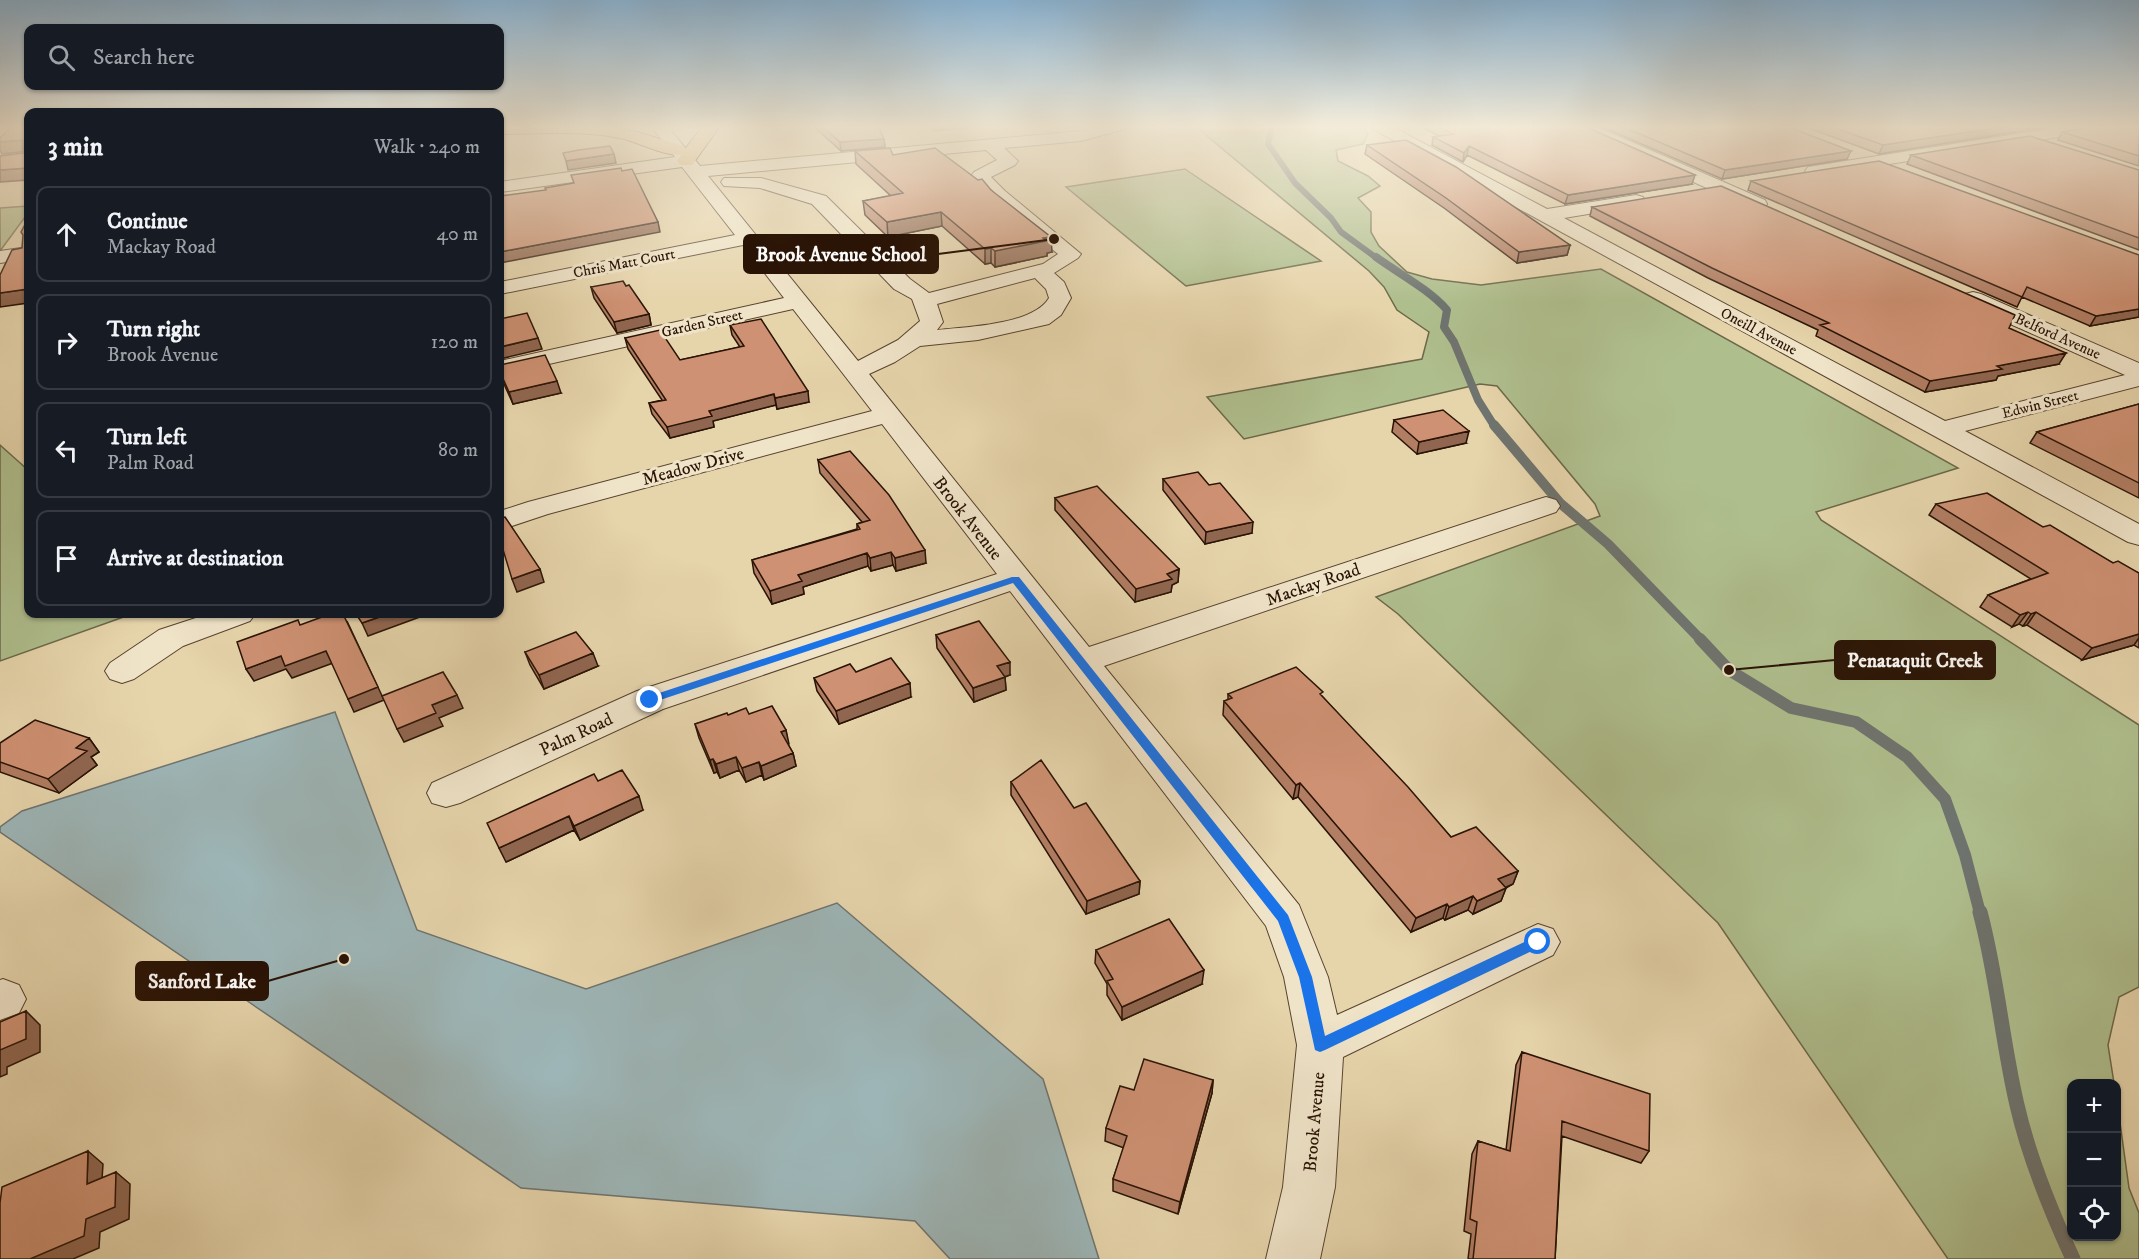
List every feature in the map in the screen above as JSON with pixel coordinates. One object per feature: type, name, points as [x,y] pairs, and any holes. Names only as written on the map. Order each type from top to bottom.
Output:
[{"type":"street","name":"Brook Avenue","points":[[705,185],[800,301],[1015,579],[1284,918],[1306,977],[1320,1045],[1309,1187],[1293,1259]]},
{"type":"street","points":[[767,185],[819,200],[902,284],[918,292],[926,300],[932,322],[918,339],[893,354],[854,372]]},
{"type":"street","points":[[926,300],[1050,268],[1071,254],[988,185]]},
{"type":"street","name":"Oneill Avenue","points":[[1489,185],[2139,536]]},
{"type":"street","points":[[1715,185],[1774,211]]},
{"type":"street","points":[[1693,191],[1735,185]]},
{"type":"street","points":[[1545,215],[1648,199]]},
{"type":"street","name":"Chris Matt Court","points":[[504,287],[748,238]]},
{"type":"street","points":[[0,257],[24,254]]},
{"type":"street","points":[[918,339],[978,333],[1041,319],[1053,310],[1060,298],[1056,287],[1039,271]]},
{"type":"street","name":"Belford Avenue","points":[[1956,291],[2139,372]]},
{"type":"street","name":"Garden Street","points":[[504,368],[800,301]]},
{"type":"street","name":"Edwin Street","points":[[1940,430],[2139,379]]},
{"type":"street","name":"Meadow Drive","points":[[504,520],[538,508],[887,414]]},
{"type":"street","name":"Mackay Road","points":[[1081,662],[1546,506]]},
{"type":"street","name":"Palm Road","points":[[446,793],[650,700],[1015,579]]},
{"type":"street","points":[[122,671],[171,638],[228,618]]},
{"type":"street","points":[[1320,1045],[1538,942]]},
{"type":"green space","points":[[1081,185],[1208,185],[1321,261],[1186,286],[1066,187]]},
{"type":"green space","points":[[1266,185],[1379,185],[1380,186],[1358,198],[1371,212],[1371,232],[1379,246],[1407,272],[1432,279],[1481,285],[1601,269],[1958,468],[1816,512],[1821,520],[2139,725],[2139,987],[2119,997],[2108,1045],[2113,1079],[2067,1079],[2067,1241],[2121,1241],[2121,1130],[2129,1188],[2139,1213],[2139,1259],[1948,1259],[1718,923],[1398,614],[1376,597],[1600,516],[1595,504],[1497,386],[1480,384],[1244,439],[1207,397],[1422,359],[1429,332],[1397,310],[1384,287],[1369,271]]},
{"type":"green space","points":[[24,206],[24,218],[0,251],[0,208]]},
{"type":"green space","points":[[0,445],[24,466],[24,618],[121,618],[0,661]]},
{"type":"water","points":[[335,712],[417,930],[586,989],[837,903],[1043,1079],[1099,1259],[950,1259],[915,1221],[521,1188],[0,832],[0,827],[22,811]]},
{"type":"building","points":[[564,185],[640,185],[658,222],[504,251],[504,195],[546,190],[545,188]]},
{"type":"building","points":[[894,185],[987,185],[1051,237],[1043,238],[1046,241],[995,251],[991,248],[985,249],[941,212],[887,222],[863,201],[903,193]]},
{"type":"building","points":[[1426,185],[1482,185],[1570,245],[1519,252]]},
{"type":"building","points":[[1547,185],[1633,185],[1568,195]]},
{"type":"building","points":[[1760,185],[1945,185],[2139,255],[2139,309],[2096,316],[2027,287],[2022,297]]},
{"type":"building","points":[[1993,185],[2139,185],[2139,238]]},
{"type":"building","points":[[1721,186],[2015,315],[2009,328],[2066,353],[1997,366],[2002,369],[1930,381],[1820,325],[1829,323],[1712,268],[1592,207]]},
{"type":"building","points":[[24,226],[24,290],[0,293],[0,275],[12,250],[22,248],[23,235],[21,232]]},
{"type":"building","points":[[623,281],[626,286],[629,285],[649,314],[614,322],[591,287]]},
{"type":"building","points":[[527,313],[538,338],[504,346],[504,318]]},
{"type":"building","points":[[761,319],[808,391],[775,398],[774,394],[709,411],[712,416],[667,427],[649,403],[666,400],[625,338],[660,330],[680,360],[744,346],[730,325]]},
{"type":"building","points":[[545,355],[557,381],[509,392],[504,381],[504,364]]},
{"type":"building","points":[[2139,404],[2139,483],[2037,432]]},
{"type":"building","points":[[1443,410],[1469,431],[1419,442],[1394,420]]},
{"type":"building","points":[[850,451],[889,495],[925,550],[895,558],[891,552],[870,558],[867,553],[798,575],[802,581],[770,591],[752,560],[860,529],[857,524],[870,520],[818,460]]},
{"type":"building","points":[[1198,472],[1209,485],[1220,483],[1253,522],[1206,532],[1163,479]]},
{"type":"building","points":[[1097,486],[1179,569],[1167,574],[1172,579],[1136,589],[1055,498]]},
{"type":"building","points":[[1987,493],[2043,527],[2050,525],[2113,563],[2118,561],[2139,573],[2139,634],[2092,648],[2036,612],[2020,615],[1988,595],[2048,573],[1936,504]]},
{"type":"building","points":[[504,517],[540,569],[512,579],[504,553]]},
{"type":"building","points":[[319,618],[345,618],[378,687],[348,699],[326,651],[285,666],[281,656],[246,669],[237,642],[298,620],[300,625]]},
{"type":"building","points":[[359,618],[376,618],[362,623]]},
{"type":"building","points":[[979,621],[1010,662],[997,666],[1005,677],[973,688],[936,635]]},
{"type":"building","points":[[576,632],[593,653],[539,675],[525,652]]},
{"type":"building","points":[[891,658],[910,683],[836,711],[814,678],[850,664],[856,672]]},
{"type":"building","points":[[1296,667],[1323,692],[1320,694],[1408,787],[1451,837],[1476,827],[1518,871],[1498,879],[1506,888],[1477,901],[1473,896],[1449,907],[1447,904],[1416,918],[1300,783],[1296,785],[1224,701],[1232,698],[1228,694]]},
{"type":"building","points":[[443,672],[457,695],[432,705],[436,713],[397,729],[382,696]]},
{"type":"building","points":[[772,706],[786,730],[781,732],[793,753],[761,766],[759,762],[742,768],[736,757],[716,764],[713,759],[710,760],[695,724],[746,708],[749,714]]},
{"type":"building","points":[[35,720],[89,738],[76,748],[87,751],[48,779],[0,762],[0,743]]},
{"type":"building","points":[[1041,760],[1074,808],[1086,803],[1140,881],[1087,901],[1011,782]]},
{"type":"building","points":[[622,770],[639,796],[574,826],[569,816],[499,848],[487,823],[594,774],[598,781]]},
{"type":"building","points":[[1169,919],[1204,970],[1122,1007],[1107,981],[1113,979],[1096,950]]},
{"type":"building","points":[[26,1011],[26,1039],[0,1050],[0,1022]]},
{"type":"building","points":[[1522,1052],[1650,1094],[1649,1151],[1562,1121],[1555,1259],[1473,1259],[1477,1222],[1470,1219],[1478,1141],[1510,1151]]},
{"type":"building","points":[[1144,1059],[1213,1080],[1180,1202],[1113,1179],[1127,1136],[1106,1128],[1120,1086],[1134,1090]]},
{"type":"building","points":[[88,1151],[87,1184],[116,1172],[115,1207],[86,1219],[84,1236],[30,1259],[0,1259],[2,1187]]},
{"type":"waterway","points":[[1297,185],[1331,218],[1341,232],[1378,259]]},
{"type":"waterway","points":[[1376,257],[1423,289],[1447,310],[1444,327],[1454,342],[1478,400],[1495,427]]},
{"type":"waterway","points":[[1494,425],[1560,503],[1608,544],[1702,641]]},
{"type":"waterway","points":[[1700,639],[1729,670],[1791,708],[1856,722],[1907,757],[1945,799],[1965,855],[1980,913]]},
{"type":"waterway","points":[[1980,912],[2022,1125],[2041,1183],[2073,1259]]},
{"type":"place","name":"Brook Avenue School","points":[[1054,239]]},
{"type":"place","name":"Penataquit Creek","points":[[1729,670]]},
{"type":"place","name":"Sanford Lake","points":[[344,959]]},
{"type":"route","points":[[650,700],[1015,579],[1284,918],[1306,977],[1320,1045],[1538,942]]}]
